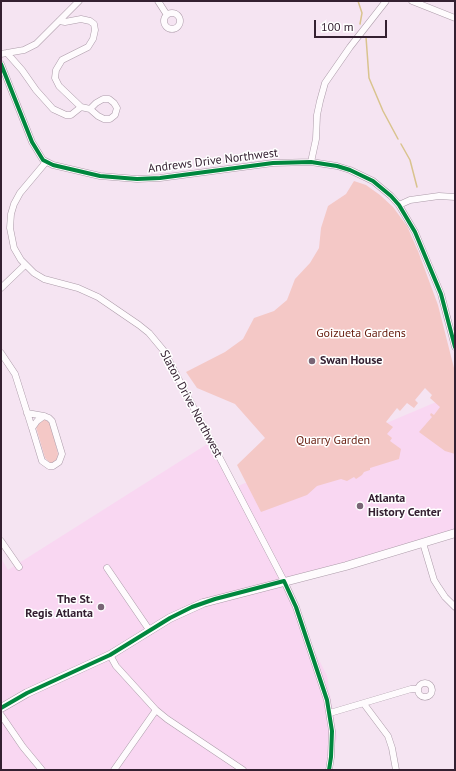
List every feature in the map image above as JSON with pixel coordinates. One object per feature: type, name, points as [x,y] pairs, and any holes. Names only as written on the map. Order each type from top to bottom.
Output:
[{"type":"main road","points":[[1,708],[27,693],[110,655],[181,612],[204,603],[346,566],[455,533]]},
{"type":"street","points":[[4,54],[17,52],[30,47],[41,40],[79,1]]},
{"type":"street","points":[[158,1],[167,14]]},
{"type":"street","points":[[311,162],[316,139],[317,114],[325,83],[350,47],[386,1]]},
{"type":"street","points":[[412,1],[455,18]]},
{"type":"street","points":[[59,21],[65,22],[85,19],[94,24],[95,30],[93,39],[88,47],[62,60],[56,70],[55,78],[59,86],[81,107],[90,109]]},
{"type":"street","points":[[4,54],[22,70],[36,90],[54,109],[66,115],[71,115],[81,107]]},
{"type":"street","points":[[1,64],[32,142],[40,156],[46,162]]},
{"type":"street","name":"Andrews Drive Northwest","points":[[46,162],[100,176],[137,180],[273,163],[311,162],[338,166],[362,175],[382,188],[399,205],[415,232],[445,306],[455,347]]},
{"type":"street","name":"Slaton Drive Northwest","points":[[46,162],[20,193],[14,204],[11,214],[10,228],[12,241],[17,254],[25,265],[44,279],[78,288],[98,297],[139,325],[157,342],[169,360],[284,581],[296,607],[323,683],[330,713],[332,743],[329,770]]},
{"type":"street","points":[[399,205],[410,200],[439,196],[455,197]]},
{"type":"street","points":[[1,288],[25,265]]},
{"type":"street","points":[[1,353],[15,374],[27,413],[32,428],[42,461],[49,466],[57,464],[61,460],[62,454],[52,421],[44,416],[27,413]]},
{"type":"street","points":[[32,428],[36,421],[44,416]]},
{"type":"street","points":[[1,541],[19,567]]},
{"type":"street","points":[[423,543],[434,580],[445,598],[455,607]]},
{"type":"street","points":[[108,568],[150,631]]},
{"type":"street","points":[[110,655],[116,666],[156,710],[243,770]]},
{"type":"street","points":[[330,713],[411,689],[418,689]]},
{"type":"street","points":[[364,704],[388,736],[396,770]]},
{"type":"street","points":[[114,770],[156,710]]},
{"type":"street","points":[[1,715],[23,747],[42,770]]},
{"type":"shaded area","points":[[455,394],[455,529],[427,540],[281,583],[327,676],[337,738],[327,770],[1,770],[1,558],[8,570],[212,441],[238,486]]},
{"type":"green space","name":"Goizueta Gardens","points":[[354,181],[366,185],[380,195],[393,207],[407,226],[438,305],[455,372],[455,454],[445,451],[419,432],[432,417],[430,415],[431,413],[434,415],[440,407],[430,398],[432,395],[425,388],[415,400],[418,403],[414,408],[407,403],[400,411],[397,408],[386,422],[393,427],[387,434],[392,438],[390,441],[401,449],[399,459],[370,468],[370,470],[364,472],[356,479],[354,477],[347,481],[341,479],[317,486],[307,495],[261,512],[237,465],[265,438],[235,404],[197,388],[186,372],[225,352],[243,339],[254,318],[274,311],[287,300],[295,279],[310,263],[319,248],[321,228],[328,206],[346,194]]},
{"type":"green space","points":[[42,420],[46,420],[51,424],[58,454],[57,460],[52,464],[45,458],[36,427]]},
{"type":"waterway","points":[[358,1],[362,13],[360,24]]},
{"type":"waterway","points":[[366,37],[369,78],[383,111],[398,139]]},
{"type":"waterway","points":[[401,144],[410,160],[417,187]]},
{"type":"cycle path","points":[[1,64],[32,142],[43,160],[53,165],[100,176],[137,179],[160,178],[273,163],[311,162],[337,166],[350,170],[373,181],[399,205],[415,232],[441,294],[455,347]]},
{"type":"cycle path","points":[[1,708],[27,693],[110,655],[170,618],[192,607],[215,599],[284,581],[296,607],[327,700],[332,731],[329,770]]},
{"type":"place","name":"Swan House","points":[[312,361]]},
{"type":"place","name":"Atlanta History Center","points":[[360,506]]},
{"type":"place","name":"The St. Regis Atlanta","points":[[101,607]]},
{"type":"park label","name":"Quarry Garden","points":[[333,441]]}]
